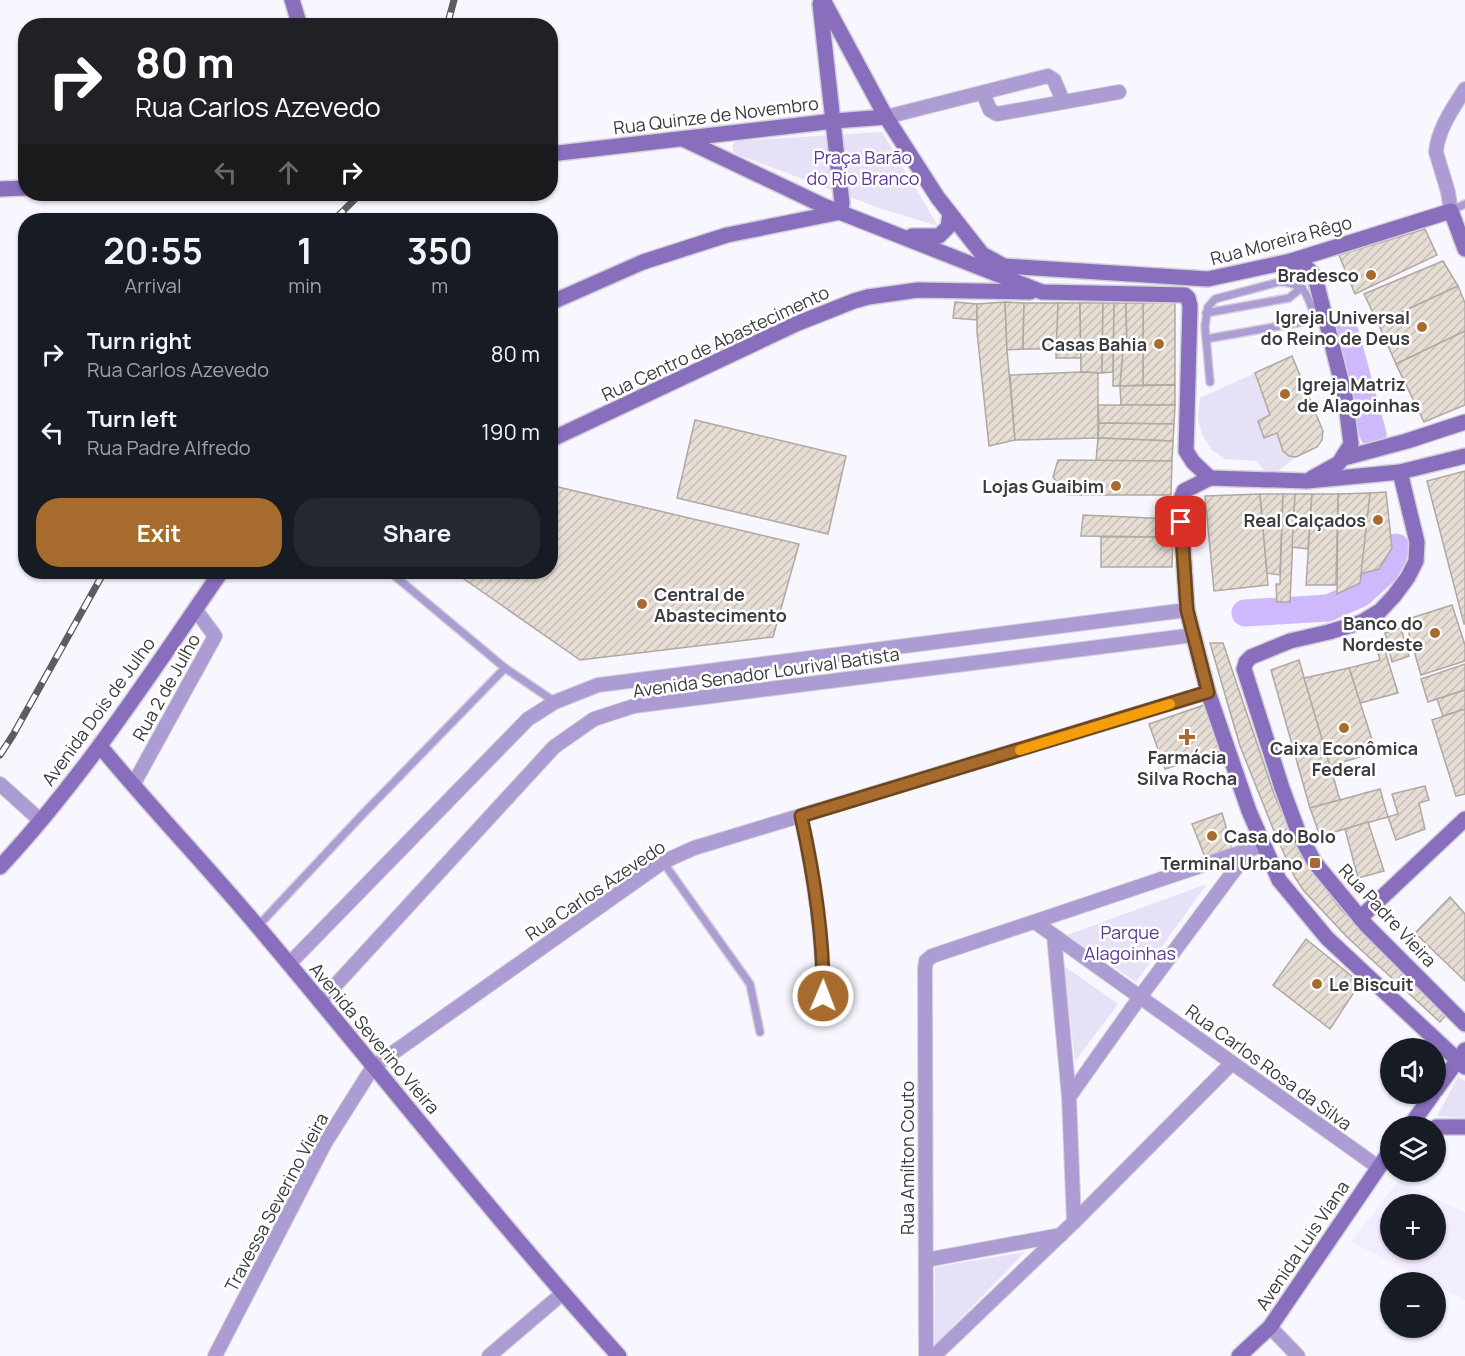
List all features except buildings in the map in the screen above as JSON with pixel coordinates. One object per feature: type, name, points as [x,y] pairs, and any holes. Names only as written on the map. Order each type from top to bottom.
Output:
[{"type":"street","points":[[291,0],[297,18]]},
{"type":"street","points":[[821,0],[886,117],[950,214],[982,254],[1002,271]]},
{"type":"street","points":[[821,0],[842,203],[841,212]]},
{"type":"street","points":[[886,117],[1048,76],[1054,80],[1063,101]]},
{"type":"street","points":[[1465,89],[1441,130],[1436,147],[1458,207],[1465,249]]},
{"type":"street","points":[[983,93],[990,110],[997,114],[1119,92]]},
{"type":"street","name":"Rua Quinze de Novembro","points":[[558,153],[886,117]]},
{"type":"street","points":[[683,139],[841,212],[897,235],[1002,271],[1042,292],[1185,296],[1188,298]]},
{"type":"street","points":[[0,189],[18,188]]},
{"type":"street","name":"Rua Moreira Rêgo","points":[[1002,271],[1208,279],[1291,261],[1458,207]]},
{"type":"street","points":[[558,299],[643,262],[727,235],[841,212]]},
{"type":"street","points":[[897,235],[939,236],[948,227],[950,214]]},
{"type":"street","points":[[1291,261],[1314,273],[1321,319],[1345,396],[1351,444],[1339,463],[1307,481]]},
{"type":"street","points":[[1188,298],[1208,279]]},
{"type":"street","name":"Rua Centro de Abastecimento","points":[[558,437],[796,324],[854,301],[918,290],[1042,292]]},
{"type":"street","points":[[1188,298],[1190,306],[1185,443],[1188,456],[1210,478]]},
{"type":"street","points":[[1344,458],[1465,422]]},
{"type":"street","points":[[1446,1078],[1462,1059],[1327,938],[1279,880],[1263,845],[1208,692],[1187,610],[1180,501],[1184,491],[1210,478],[1307,481],[1400,472],[1465,456]]},
{"type":"street","name":"Rua Padre Vieira","points":[[1400,472],[1417,542],[1416,561],[1408,578],[1394,596],[1380,611],[1362,622],[1290,641],[1251,657],[1244,669],[1299,834],[1322,873],[1360,918],[1465,1024]]},
{"type":"street","name":"Avenida Dois de Julho","points":[[0,867],[41,821],[100,746],[216,579]]},
{"type":"street","name":"Rua 2 de Julho","points":[[133,785],[215,636],[195,609]]},
{"type":"street","name":"Avenida Senador Lourival Batista","points":[[290,964],[528,719],[555,702],[598,685],[1187,610]]},
{"type":"street","name":"Avenida Senador Lourival Batista","points":[[320,1002],[554,747],[594,719],[634,706],[1194,635]]},
{"type":"street","name":"Rua Carlos Azevedo","points":[[373,1067],[663,862],[694,848],[1208,692]]},
{"type":"street","name":"Avenida Severino Vieira","points":[[100,746],[258,926],[373,1067],[563,1293],[619,1356]]},
{"type":"street","points":[[0,784],[41,821]]},
{"type":"street","points":[[801,816],[812,865],[823,956],[823,996]]},
{"type":"street","points":[[1360,918],[1465,819]]},
{"type":"street","points":[[1035,922],[1248,852],[1263,845]]},
{"type":"street","points":[[1069,1097],[1248,852]]},
{"type":"street","name":"Rua Carlos Rosa da Silva","points":[[1035,922],[1378,1167]]},
{"type":"street","name":"Rua Amílton Couto","points":[[926,1356],[924,969],[926,961],[932,956],[1035,922]]},
{"type":"street","points":[[1054,936],[1069,1097],[1074,1222]]},
{"type":"street","points":[[934,1356],[1061,1235],[1232,1063]]},
{"type":"street","name":"Travessa Severino Vieira","points":[[215,1356],[325,1143],[373,1067]]},
{"type":"street","points":[[1446,1127],[1465,1127]]},
{"type":"street","name":"Avenida Luis Viana","points":[[1239,1356],[1269,1327],[1380,1164]]},
{"type":"street","points":[[926,1260],[1061,1235]]},
{"type":"street","points":[[489,1356],[563,1293]]},
{"type":"street","points":[[1269,1327],[1298,1356]]},
{"type":"lane","points":[[1206,339],[1321,319],[1302,287],[1288,282],[1279,282],[1215,299],[1208,306],[1206,313],[1206,339],[1210,382]]},
{"type":"lane","points":[[1206,313],[1289,298],[1302,287]]},
{"type":"lane","points":[[398,579],[506,668],[555,702]]},
{"type":"lane","points":[[258,926],[362,815],[506,668]]},
{"type":"lane","points":[[663,862],[750,984],[760,1032]]},
{"type":"shaded area","points":[[1397,1182],[1403,1182],[1427,1194],[1388,1194]]},
{"type":"shaded area","points":[[1446,1204],[1465,1213],[1465,1300],[1446,1290],[1446,1272],[1411,1272],[1387,1260],[1446,1260]]},
{"type":"shaded area","points":[[1380,1205],[1380,1256],[1351,1242]]},
{"type":"green space","name":"Praça Barão do Rio Branco","points":[[882,132],[938,226],[882,209],[733,151],[736,141]]},
{"type":"green space","points":[[1255,373],[1270,415],[1258,422],[1264,438],[1277,433],[1285,452],[1296,457],[1278,471],[1269,473],[1257,461],[1225,459],[1212,450],[1202,434],[1198,418],[1200,398]]},
{"type":"green space","name":"Parque Alagoinhas","points":[[1207,884],[1136,982],[1067,935]]},
{"type":"green space","points":[[1064,966],[1118,1004],[1075,1061]]},
{"type":"green space","points":[[1458,1077],[1465,1081],[1465,1118],[1437,1116],[1443,1104],[1446,1104],[1446,1099]]},
{"type":"green space","points":[[1025,1252],[934,1346],[935,1267]]},
{"type":"waterway","points":[[1345,332],[1373,434]]},
{"type":"waterway","points":[[1245,613],[1328,608],[1360,594],[1385,571],[1396,547]]},
{"type":"railway","points":[[449,18],[454,0]]},
{"type":"railway","points":[[341,213],[353,201]]},
{"type":"railway","points":[[0,755],[100,579]]},
{"type":"slow traffic","points":[[1020,750],[1170,704]]},
{"type":"place","name":"Bradesco","points":[[1371,275]]},
{"type":"place","name":"Igreja Universal do Reino de Deus","points":[[1422,327]]},
{"type":"place","name":"Casas Bahia","points":[[1159,344]]},
{"type":"place","name":"Igreja Matriz de Alagoinhas","points":[[1285,394]]},
{"type":"place","name":"Lojas Guaibim","points":[[1116,486]]},
{"type":"place","name":"Real Calçados","points":[[1378,520]]},
{"type":"place","name":"Central de Abastecimento","points":[[642,604]]},
{"type":"place","name":"Banco do Nordeste","points":[[1435,633]]},
{"type":"place","name":"Caixa Econômica Federal","points":[[1344,728]]},
{"type":"place","name":"Farmácia Silva Rocha","points":[[1187,737]]},
{"type":"place","name":"Casa do Bolo","points":[[1212,836]]},
{"type":"place","name":"Terminal Urbano","points":[[1315,863]]},
{"type":"place","name":"Le Biscuit","points":[[1317,984]]},
{"type":"route","points":[[823,996],[823,956],[812,865],[801,816],[1208,692],[1187,610],[1181,522]]}]
